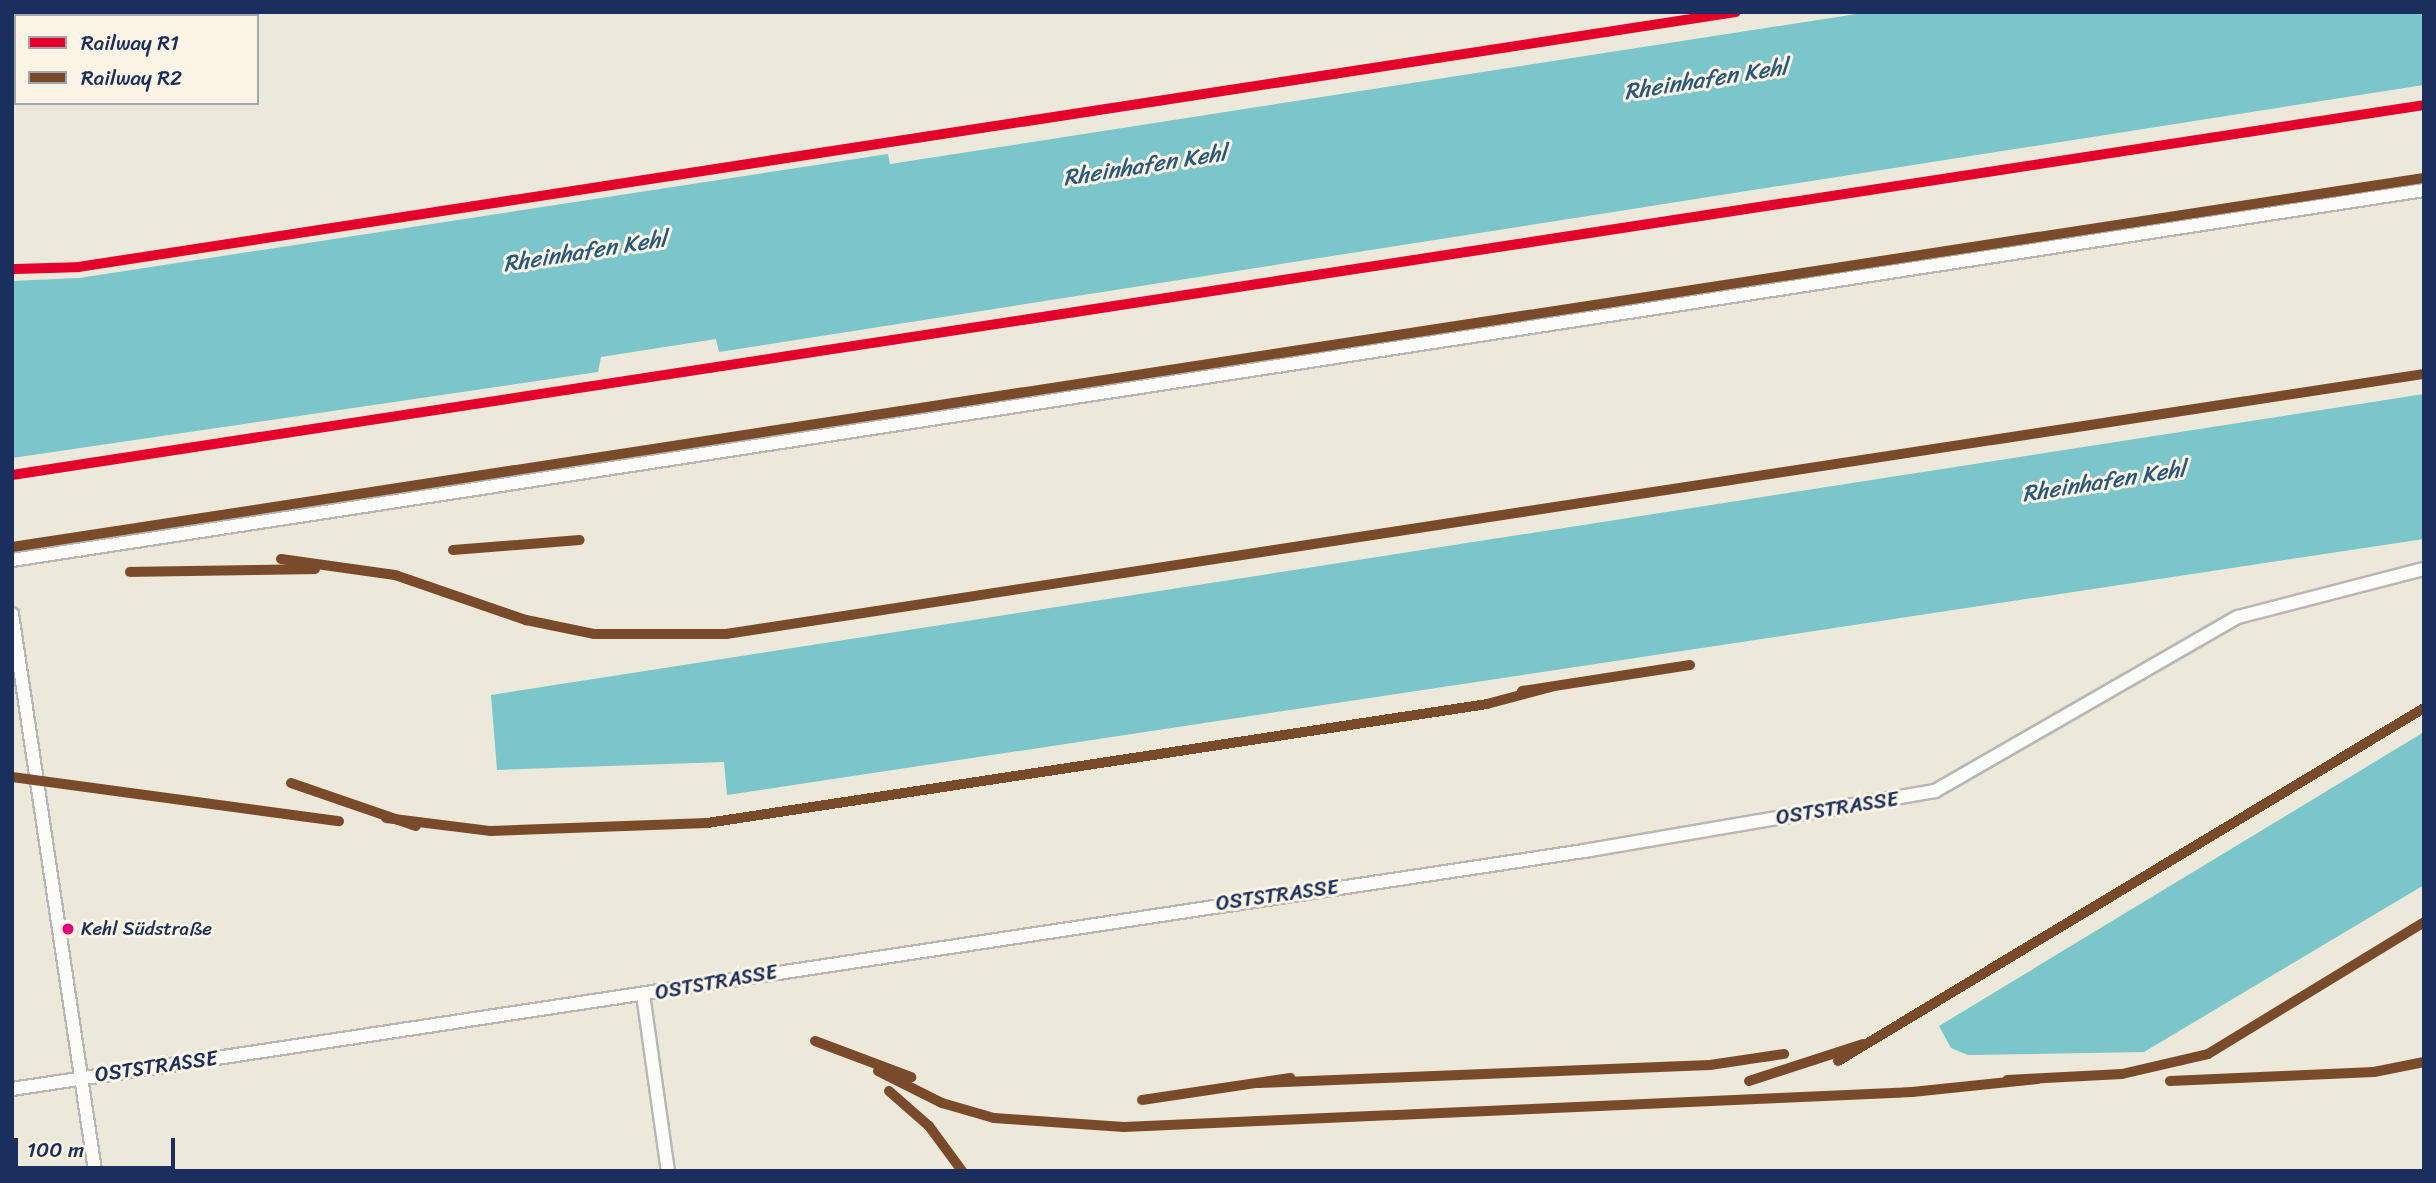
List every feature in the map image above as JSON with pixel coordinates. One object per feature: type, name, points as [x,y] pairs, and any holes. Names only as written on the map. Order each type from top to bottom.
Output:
[{"type":"street","points":[[12,560],[2424,190]]},
{"type":"street","name":"OSTSTRASSE","points":[[12,1089],[643,994],[1935,791],[2238,617],[2424,569]]},
{"type":"street","points":[[12,614],[95,1171]]},
{"type":"street","points":[[643,994],[668,1171]]},
{"type":"water","name":"Rheinhafen Kehl","points":[[1869,12],[2424,12],[2424,85],[719,352],[716,339],[601,357],[598,372],[12,458],[12,281],[79,278],[888,154],[890,164]]},
{"type":"water","name":"Rheinhafen Kehl","points":[[2424,394],[2424,539],[727,795],[724,762],[497,770],[491,695]]},
{"type":"water","points":[[2424,732],[2424,885],[2144,1052],[1968,1055],[1951,1048],[1939,1026]]},
{"type":"rail line","name":"R1","points":[[12,269],[78,267],[1736,12]]},
{"type":"rail line","name":"R1","points":[[12,475],[2424,105]]},
{"type":"rail line","name":"R2","points":[[12,547],[2424,178]]},
{"type":"rail line","name":"R2","points":[[281,559],[395,575],[526,620],[594,634],[726,634],[2424,374]]},
{"type":"rail line","name":"R2","points":[[453,550],[580,540]]},
{"type":"rail line","name":"R2","points":[[130,572],[315,569]]},
{"type":"rail line","name":"R2","points":[[1522,691],[1690,665]]},
{"type":"rail line","name":"R2","points":[[386,818],[491,831],[707,823],[1487,704],[1551,687]]},
{"type":"rail line","name":"R2","points":[[1838,1061],[2424,708]]},
{"type":"rail line","name":"R2","points":[[12,777],[339,821]]},
{"type":"rail line","name":"R2","points":[[291,783],[416,826]]},
{"type":"rail line","name":"R2","points":[[2007,1080],[2122,1074],[2208,1054],[2424,922]]},
{"type":"rail line","name":"R2","points":[[815,1041],[911,1077]]},
{"type":"rail line","name":"R2","points":[[1749,1081],[1863,1044]]},
{"type":"rail line","name":"R2","points":[[1259,1083],[1710,1065],[1784,1054]]},
{"type":"rail line","name":"R2","points":[[2170,1081],[2374,1072],[2424,1062]]},
{"type":"rail line","name":"R2","points":[[878,1071],[942,1103],[994,1118],[1124,1127],[1912,1092],[2037,1079]]},
{"type":"rail line","name":"R2","points":[[1142,1100],[1290,1078]]},
{"type":"rail line","name":"R2","points":[[889,1091],[929,1126],[962,1171]]},
{"type":"place","name":"Kehl Südstraße","points":[[68,929]]}]
